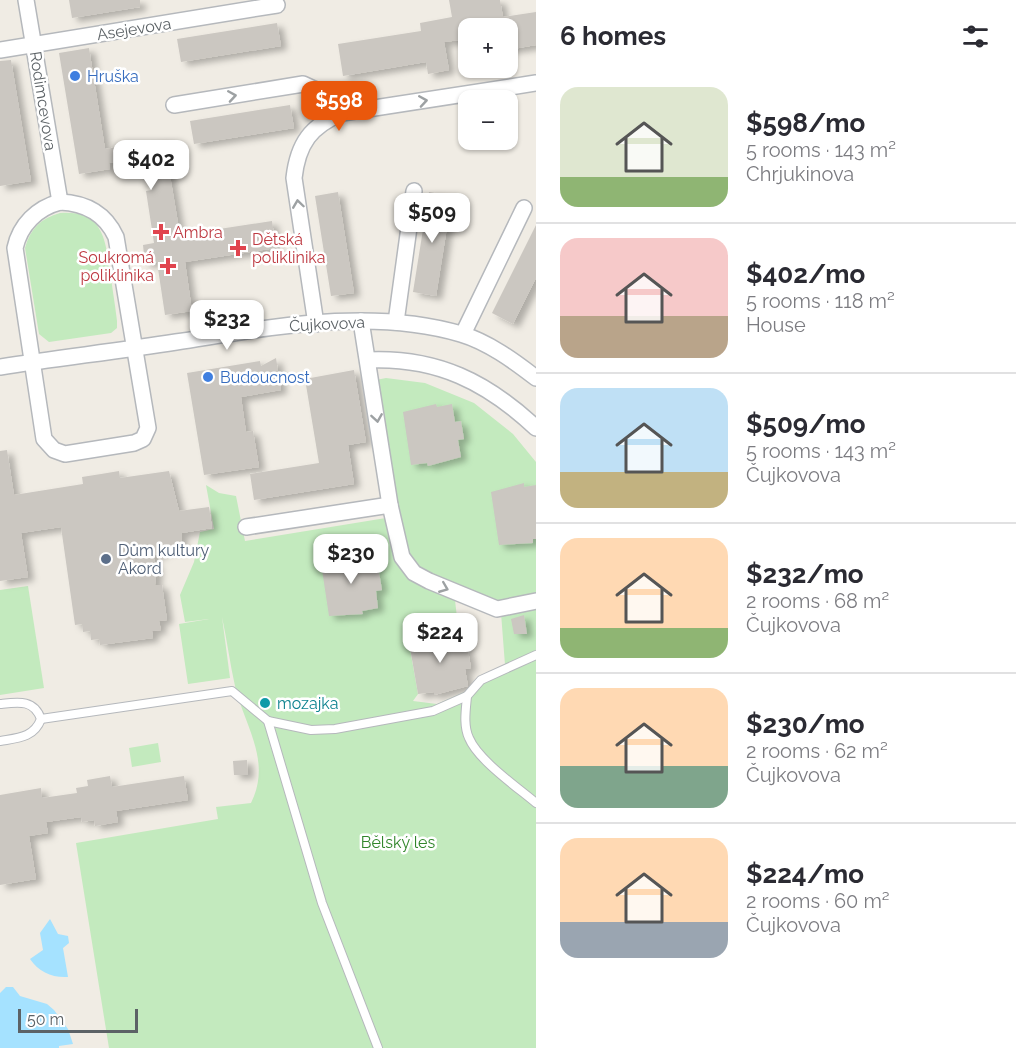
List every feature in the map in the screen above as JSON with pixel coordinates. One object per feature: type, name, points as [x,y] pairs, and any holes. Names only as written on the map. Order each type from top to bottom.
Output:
[{"type":"street","name":"Rodimcevova","points":[[26,0],[60,202]]},
{"type":"street","name":"Asejevova","points":[[0,50],[232,6],[277,5]]},
{"type":"street","points":[[316,324],[294,178],[296,161],[305,140],[321,122],[342,113],[536,83]]},
{"type":"street","points":[[174,105],[303,84],[316,90],[333,117]]},
{"type":"street","points":[[396,322],[414,191]]},
{"type":"street","points":[[60,202],[92,210],[112,228],[116,237],[136,348],[148,428],[146,435],[134,443],[70,453],[54,450],[44,439],[15,248],[24,225],[44,208],[60,202]]},
{"type":"street","points":[[463,334],[524,208]]},
{"type":"street","points":[[361,321],[390,505],[402,557],[414,573],[497,609],[536,602]]},
{"type":"street","name":"Čujkovova","points":[[0,367],[316,324],[361,321],[396,322],[463,334],[507,356],[530,374]]},
{"type":"street","points":[[530,374],[536,358]]},
{"type":"street","points":[[368,360],[423,363],[467,377],[509,402],[536,428]]},
{"type":"street","points":[[246,527],[390,505]]},
{"type":"lane","points":[[41,720],[232,691],[268,721],[311,730],[335,729],[434,711],[467,696],[481,680],[536,655]]},
{"type":"lane","points":[[467,696],[465,716],[469,738],[481,755],[536,803]]},
{"type":"lane","points":[[0,704],[26,702],[34,707],[41,720]]},
{"type":"lane","points":[[0,741],[28,735],[35,731],[41,720]]},
{"type":"lane","points":[[268,721],[322,903],[378,1048]]},
{"type":"green space","points":[[60,213],[85,216],[99,228],[103,237],[117,321],[117,328],[111,333],[49,342],[39,334],[25,248],[37,225]]},
{"type":"green space","name":"Bělský les","points":[[386,378],[425,383],[474,403],[513,434],[536,462],[536,601],[497,609],[454,592],[459,634],[425,636],[425,640],[409,643],[418,694],[413,701],[437,704],[480,685],[505,665],[501,613],[536,604],[536,1048],[109,1048],[76,843],[218,819],[216,807],[251,803],[257,788],[258,758],[235,686],[222,617],[230,678],[188,684],[179,624],[209,619],[185,622],[180,595],[194,562],[200,532],[214,529],[206,485],[219,493],[236,496],[245,541],[392,517],[371,381]]},
{"type":"green space","points":[[28,586],[44,688],[0,695],[0,590]]},
{"type":"green space","points":[[158,743],[161,762],[132,767],[129,748]]},
{"type":"water","points":[[50,919],[58,934],[68,936],[69,943],[63,948],[68,977],[46,973],[30,959],[43,950],[40,933]]},
{"type":"water","points":[[6,987],[13,987],[20,996],[47,1004],[68,1029],[73,1044],[59,1046],[59,1048],[0,1048],[0,993]]},
{"type":"building","points":[[69,0],[140,0],[140,7],[72,18]]},
{"type":"building","points":[[449,0],[500,0],[503,17],[536,12],[536,45],[518,48],[518,18],[458,18],[458,40],[444,42],[449,70],[428,74],[426,62],[343,76],[338,44],[421,31],[420,23],[452,17]]},
{"type":"building","points":[[277,23],[281,46],[181,62],[177,39]]},
{"type":"building","points":[[89,48],[105,149],[164,140],[180,235],[272,221],[276,248],[185,262],[192,311],[165,315],[157,262],[145,264],[143,245],[154,243],[146,191],[152,190],[148,163],[125,161],[109,163],[110,169],[79,174],[59,53]]},
{"type":"building","points":[[11,60],[31,181],[0,186],[0,61]]},
{"type":"building","points":[[290,105],[294,128],[194,144],[190,121]]},
{"type":"building","points":[[338,192],[354,293],[331,296],[315,196]]},
{"type":"building","points":[[429,192],[452,196],[436,296],[413,292]]},
{"type":"building","points":[[536,225],[536,278],[513,324],[492,313]]},
{"type":"building","points":[[276,358],[281,390],[241,397],[246,432],[253,431],[259,467],[204,475],[187,373],[260,361],[261,366]]},
{"type":"building","points":[[354,370],[366,442],[348,445],[354,484],[254,500],[250,474],[319,463],[305,379]]},
{"type":"building","points":[[436,404],[437,407],[452,404],[455,422],[461,421],[464,439],[458,440],[461,457],[428,466],[427,463],[411,465],[403,412]]},
{"type":"building","name":"Dům kultury Akord","points":[[7,450],[14,495],[83,484],[82,477],[119,471],[120,478],[169,471],[179,511],[209,507],[212,528],[182,533],[181,548],[161,550],[162,554],[153,555],[157,569],[155,585],[162,585],[167,620],[159,621],[161,630],[152,631],[153,638],[100,645],[99,639],[91,640],[90,631],[83,632],[82,624],[75,625],[61,527],[21,533],[28,577],[0,581],[0,451]]},
{"type":"building","points":[[524,483],[524,487],[536,485],[536,539],[533,539],[533,543],[499,545],[491,492]]},
{"type":"building","points":[[354,554],[355,558],[371,556],[373,573],[379,572],[382,590],[376,591],[378,608],[362,611],[363,614],[329,616],[321,563]]},
{"type":"building","points":[[524,615],[527,634],[514,634],[511,619]]},
{"type":"building","points":[[442,633],[443,637],[459,634],[462,651],[468,650],[471,668],[465,669],[468,686],[434,695],[434,692],[418,694],[409,642]]},
{"type":"building","points":[[247,760],[248,775],[234,775],[233,761]]},
{"type":"building","points":[[110,776],[112,787],[184,776],[188,800],[116,811],[118,822],[95,826],[94,820],[82,822],[81,817],[46,822],[48,833],[29,836],[36,879],[0,885],[0,795],[41,788],[42,798],[77,793],[76,788],[88,786],[87,780]]},
{"type":"place","name":"Hruška","points":[[75,76]]},
{"type":"place","name":"Ambra","points":[[161,232]]},
{"type":"place","name":"Dětská poliklinika","points":[[238,248]]},
{"type":"place","name":"Soukromá poliklinika","points":[[168,266]]},
{"type":"place","name":"Budoucnost","points":[[208,377]]},
{"type":"place","name":"Dům kultury Akord","points":[[106,559]]},
{"type":"place","name":"mozajka","points":[[265,703]]}]
